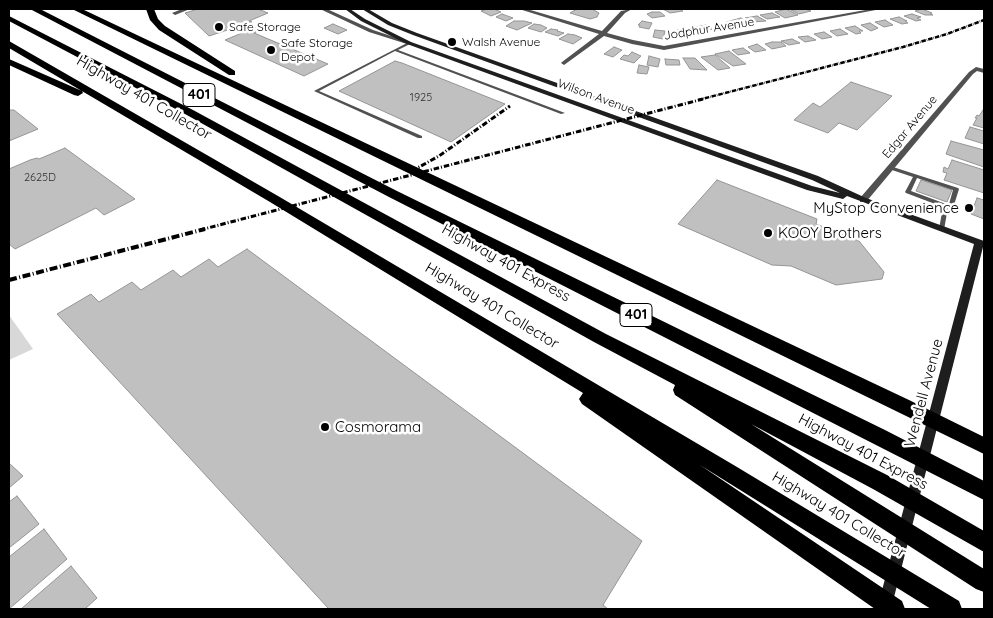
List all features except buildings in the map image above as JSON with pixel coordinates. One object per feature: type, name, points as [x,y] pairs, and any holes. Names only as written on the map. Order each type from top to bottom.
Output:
[{"type":"highway","name":"Highway 401 Express","points":[[34,9],[393,194],[879,436],[984,491]]},
{"type":"highway","name":"401","points":[[76,9],[444,184],[976,442]]},
{"type":"highway","points":[[150,9],[154,20],[174,38],[306,118]]},
{"type":"highway","name":"Highway 401 Express","points":[[9,18],[189,112],[600,338],[880,482],[951,521],[984,542]]},
{"type":"highway","name":"Highway 401 Collector","points":[[9,44],[274,199],[942,604]]},
{"type":"highway","points":[[9,62],[132,115]]},
{"type":"highway","points":[[480,323],[894,609]]},
{"type":"highway","points":[[600,338],[984,581]]},
{"type":"main road","points":[[347,9],[363,20],[408,44]]},
{"type":"main road","name":"Wilson Avenue","points":[[365,9],[390,24],[415,34],[815,178],[864,200],[982,244]]},
{"type":"main road","name":"Wilson Avenue","points":[[408,44],[810,188],[864,200]]},
{"type":"main road","name":"Wendell Avenue","points":[[884,609],[982,244]]},
{"type":"street","points":[[175,13],[187,9]]},
{"type":"street","name":"Wilson Avenue","points":[[323,9],[371,32],[408,44]]},
{"type":"street","name":"Jodphur Avenue","points":[[522,9],[648,46],[672,48],[878,9]]},
{"type":"street","points":[[564,63],[604,34],[620,10],[630,9]]},
{"type":"street","name":"Edgar Avenue","points":[[864,200],[971,73],[976,70],[984,70]]},
{"type":"lane","points":[[408,44],[316,91],[420,137]]},
{"type":"lane","points":[[395,50],[563,113]]},
{"type":"lane","points":[[891,168],[916,176],[936,183],[956,189],[951,205],[946,206],[931,198],[908,192],[916,176]]},
{"type":"lane","points":[[942,229],[946,206]]},
{"type":"shaded area","points":[[9,315],[33,349],[9,360]]},
{"type":"railway","points":[[698,100],[903,47],[947,34],[984,20]]},
{"type":"railway","points":[[200,230],[703,99]]},
{"type":"railway","points":[[412,171],[439,156],[510,106]]},
{"type":"railway","points":[[9,280],[205,229]]},
{"type":"place","name":"Safe Storage","points":[[219,27]]},
{"type":"place","name":"Walsh Avenue","points":[[452,42]]},
{"type":"place","name":"Safe Storage Depot","points":[[271,50]]},
{"type":"place","name":"MyStop Convenience","points":[[969,208]]},
{"type":"place","name":"KOOY Brothers","points":[[768,233]]},
{"type":"place","name":"Cosmorama","points":[[325,427]]}]
